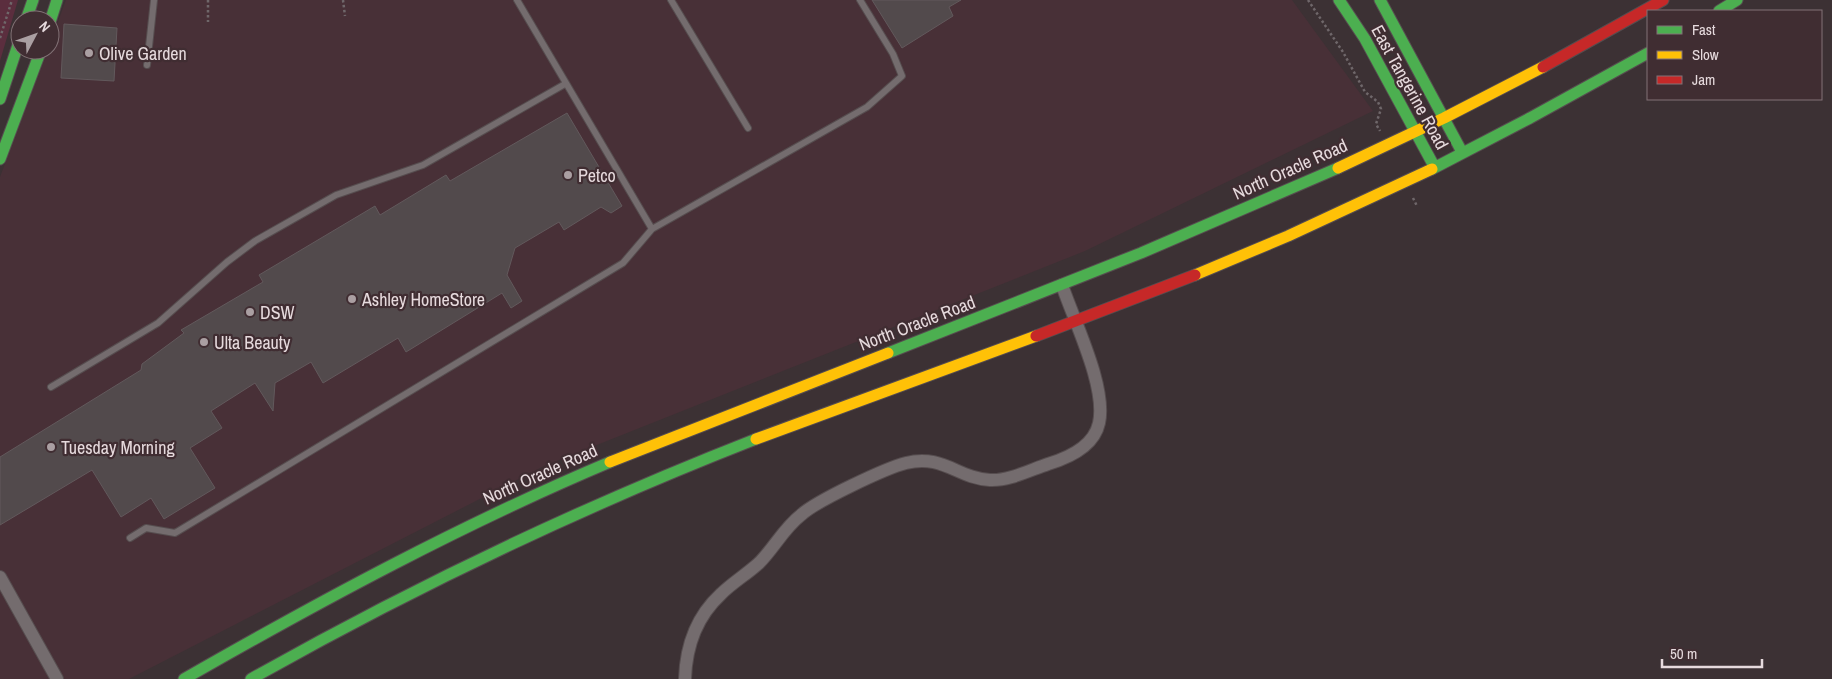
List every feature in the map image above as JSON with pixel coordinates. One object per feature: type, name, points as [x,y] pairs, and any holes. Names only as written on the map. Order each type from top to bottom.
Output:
[{"type":"main road","name":"East Tangerine Road","points":[[1339,0],[1365,39],[1434,166]]},
{"type":"main road","name":"East Tangerine Road","points":[[1380,0],[1462,152]]},
{"type":"main road","name":"North Oracle Road","points":[[184,679],[270,629],[424,548],[576,476],[1062,285],[1216,222],[1415,132],[1605,33],[1663,0]]},
{"type":"main road","points":[[1721,10],[1737,0]]},
{"type":"main road","points":[[251,679],[313,644],[440,578],[592,506],[684,468],[1165,288],[1270,244],[1399,185],[1647,54]]},
{"type":"main road","points":[[0,99],[13,60]]},
{"type":"main road","points":[[0,159],[37,60]]},
{"type":"street","points":[[685,679],[689,644],[694,631],[708,608],[721,594],[759,563],[793,522],[814,506],[906,464],[935,462],[978,478],[999,480],[1052,463],[1075,453],[1085,445],[1099,423],[1098,392],[1094,372],[1062,285]]},
{"type":"street","points":[[0,577],[57,679]]},
{"type":"lane","points":[[147,65],[154,0]]},
{"type":"lane","points":[[517,0],[652,229]]},
{"type":"lane","points":[[671,0],[748,128]]},
{"type":"lane","points":[[130,538],[146,528],[175,533],[623,263],[652,229],[867,107],[902,76],[893,54],[860,0]]},
{"type":"lane","points":[[51,387],[158,323],[227,262],[255,241],[336,195],[423,165],[565,84]]},
{"type":"path","points":[[0,38],[12,0]]},
{"type":"path","points":[[208,0],[208,22]]},
{"type":"path","points":[[343,0],[345,16]]},
{"type":"path","points":[[1308,0],[1343,52],[1365,92],[1378,102],[1381,109],[1377,126]]},
{"type":"shaded area","points":[[0,0],[18,0],[15,10],[10,10],[10,27],[0,61]]},
{"type":"shaded area","points":[[66,0],[1292,0],[1373,111],[1085,251],[544,466],[129,679],[0,679],[0,177],[44,60],[60,60],[60,16]]},
{"type":"building","points":[[872,0],[961,0],[949,7],[953,16],[902,48]]},
{"type":"building","name":"Olive Garden","points":[[64,24],[117,28],[114,81],[61,78]]},
{"type":"building","points":[[567,113],[622,206],[611,213],[601,207],[564,230],[559,222],[515,248],[507,275],[522,301],[511,308],[502,293],[406,352],[398,338],[323,383],[311,362],[275,383],[273,411],[255,383],[211,411],[222,428],[190,448],[215,488],[164,519],[151,498],[121,517],[92,470],[0,525],[0,457],[141,370],[142,364],[184,333],[181,330],[263,282],[259,275],[375,206],[380,215],[446,175],[450,181]]},
{"type":"traffic: fast","points":[[30,10],[33,0]]},
{"type":"traffic: fast","points":[[54,10],[57,0]]},
{"type":"traffic: fast","points":[[1339,0],[1365,39],[1434,166]]},
{"type":"traffic: fast","points":[[1380,0],[1462,152]]},
{"type":"traffic: fast","points":[[1721,10],[1737,0]]},
{"type":"traffic: fast","points":[[1432,169],[1647,54]]},
{"type":"traffic: fast","points":[[0,99],[13,60]]},
{"type":"traffic: fast","points":[[0,159],[37,60]]},
{"type":"traffic: fast","points":[[888,353],[1141,253],[1338,168]]},
{"type":"traffic: fast","points":[[251,679],[374,612],[499,550],[627,492],[756,439]]},
{"type":"traffic: fast","points":[[184,679],[288,620],[447,537],[610,462]]},
{"type":"traffic: slow","points":[[1338,168],[1444,118],[1543,67]]},
{"type":"traffic: slow","points":[[1195,275],[1288,236],[1432,169]]},
{"type":"traffic: slow","points":[[756,439],[1036,336]]},
{"type":"traffic: slow","points":[[610,462],[888,353]]},
{"type":"traffic: jam","points":[[1543,67],[1663,0]]},
{"type":"traffic: jam","points":[[1036,336],[1195,275]]},
{"type":"place","name":"Olive Garden","points":[[89,53]]},
{"type":"place","name":"Petco","points":[[568,175]]},
{"type":"place","name":"Ashley HomeStore","points":[[352,299]]},
{"type":"place","name":"DSW","points":[[250,312]]},
{"type":"place","name":"Ulta Beauty","points":[[204,342]]},
{"type":"place","name":"Tuesday Morning","points":[[51,447]]}]
